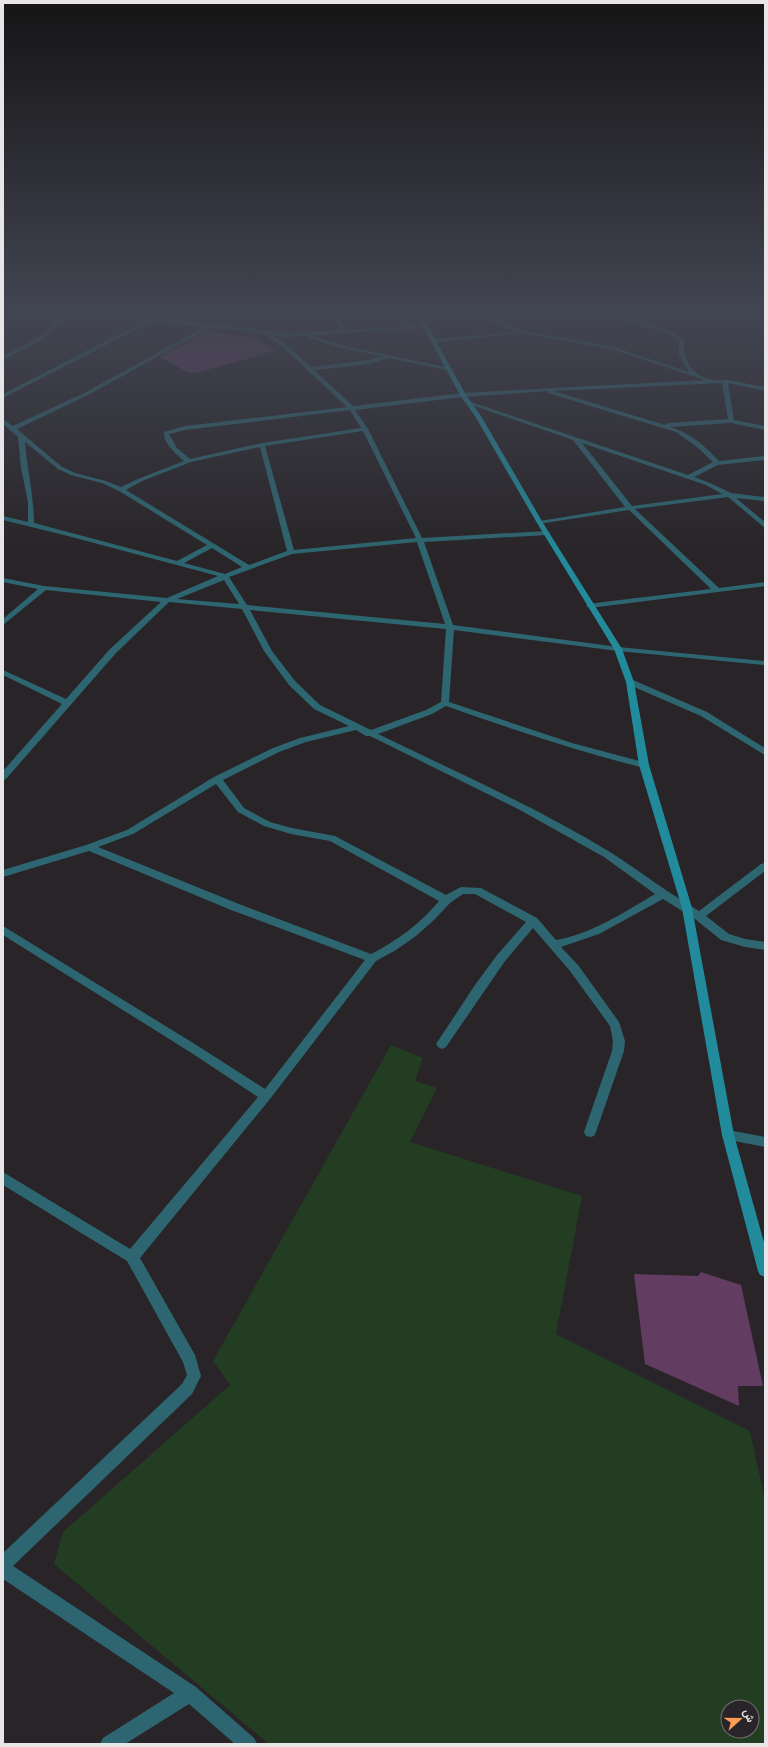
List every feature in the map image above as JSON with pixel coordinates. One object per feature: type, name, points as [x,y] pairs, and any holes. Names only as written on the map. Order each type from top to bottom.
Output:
[{"type":"street","points":[[12,429],[83,396]]},
{"type":"street","points":[[338,396],[351,408],[365,429],[420,540],[450,627],[445,703]]},
{"type":"street","points":[[464,396],[478,416],[590,606],[618,649],[630,682],[644,765],[687,908],[728,1135],[765,1271]]},
{"type":"street","points":[[189,461],[181,456],[170,442],[166,433],[201,426],[351,408],[496,396]]},
{"type":"street","points":[[561,396],[678,431],[691,438],[717,463]]},
{"type":"street","points":[[727,396],[731,421]]},
{"type":"street","points":[[466,399],[575,439],[689,477],[730,496],[765,526]]},
{"type":"street","points":[[3,421],[60,468],[73,474],[104,482],[121,490],[247,567]]},
{"type":"street","points":[[662,426],[731,421],[765,428]]},
{"type":"street","points":[[121,490],[140,480],[189,461],[262,445],[365,429]]},
{"type":"street","points":[[21,435],[24,468],[31,502],[31,525]]},
{"type":"street","points":[[575,439],[630,508],[717,590]]},
{"type":"street","points":[[262,445],[291,552]]},
{"type":"street","points":[[689,477],[717,463],[765,458]]},
{"type":"street","points":[[540,523],[630,508],[730,496],[765,499]]},
{"type":"street","points":[[3,518],[225,576],[253,621],[268,651],[292,683],[317,707],[356,728],[523,808],[607,855],[663,894],[699,916],[725,937],[745,943],[765,946]]},
{"type":"street","points":[[3,777],[6,769],[68,703],[113,651],[167,600],[247,567],[291,552],[420,540],[547,533]]},
{"type":"street","points":[[178,564],[211,546]]},
{"type":"street","points":[[3,580],[44,588],[450,627],[618,649],[765,662]]},
{"type":"street","points":[[590,606],[765,584]]},
{"type":"street","points":[[3,623],[44,588]]},
{"type":"street","points":[[3,672],[68,703]]},
{"type":"street","points":[[630,682],[704,714],[765,752]]},
{"type":"street","points":[[369,734],[429,712],[445,703],[574,746],[644,765]]},
{"type":"street","points":[[3,874],[89,847],[130,832],[217,778],[276,750],[303,740],[356,728]]},
{"type":"street","points":[[217,778],[241,810],[267,824],[291,831],[332,838],[446,900]]},
{"type":"street","points":[[89,847],[235,907],[372,958]]},
{"type":"street","points":[[699,916],[765,866]]},
{"type":"street","points":[[132,1257],[266,1096],[372,958],[387,952],[435,914],[446,900],[461,892],[477,890],[533,921],[554,944],[599,1001],[615,1025],[619,1041],[614,1064],[590,1132]]},
{"type":"street","points":[[554,944],[576,940],[663,894]]},
{"type":"street","points":[[442,1044],[483,982],[501,958],[533,921]]},
{"type":"street","points":[[3,930],[194,1049],[266,1096]]},
{"type":"street","points":[[728,1135],[765,1142]]},
{"type":"street","points":[[3,1178],[132,1257],[190,1360],[194,1376],[187,1389],[3,1564]]},
{"type":"street","points":[[3,1569],[190,1693],[248,1744]]},
{"type":"street","points":[[109,1744],[190,1693]]},
{"type":"green space","points":[[391,1045],[423,1058],[415,1081],[437,1088],[410,1142],[582,1196],[556,1334],[750,1431],[765,1501],[765,1744],[269,1744],[54,1564],[63,1532],[230,1385],[213,1361]]},
{"type":"building","points":[[701,1272],[741,1285],[763,1386],[738,1386],[739,1406],[645,1364],[634,1274],[698,1276]]}]
